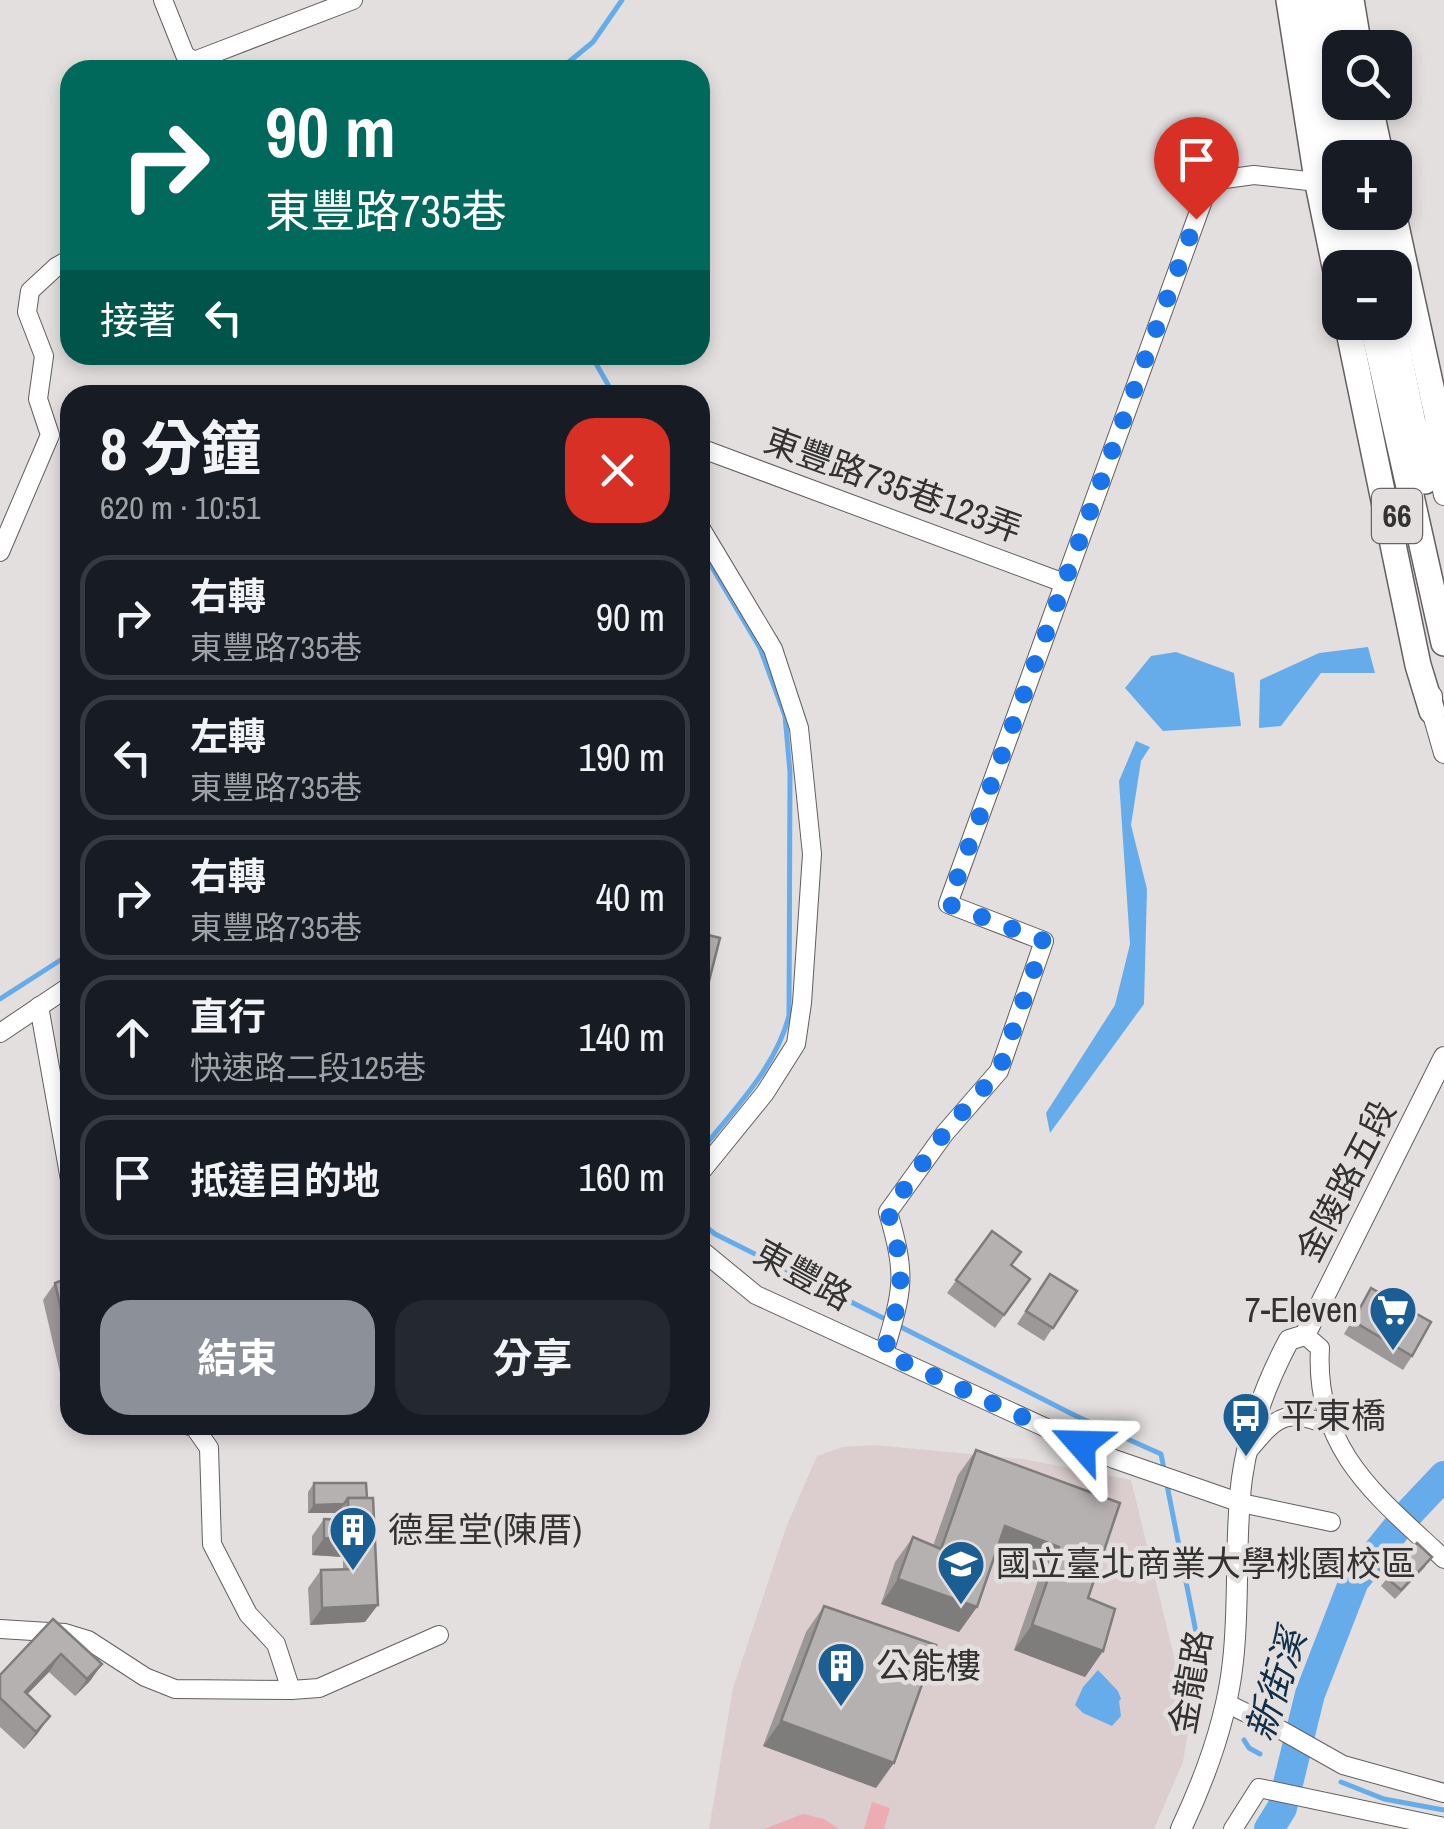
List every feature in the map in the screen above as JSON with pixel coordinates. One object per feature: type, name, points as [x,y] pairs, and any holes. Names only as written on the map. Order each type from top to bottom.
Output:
[{"type":"highway","points":[[1289,0],[1332,250]]},
{"type":"highway","points":[[1306,0],[1332,140]]},
{"type":"highway","points":[[1330,0],[1335,30]]},
{"type":"highway","points":[[1351,0],[1356,30]]},
{"type":"highway","points":[[1397,230],[1442,438]]},
{"type":"highway","points":[[1351,340],[1418,665],[1432,711]]},
{"type":"highway","name":"66","points":[[1376,340],[1444,643]]},
{"type":"highway","name":"66","points":[[1396,340],[1444,569]]},
{"type":"main road","points":[[1289,0],[1338,250]]},
{"type":"main road","points":[[1342,0],[1346,30]]},
{"type":"main road","name":"66","points":[[1388,230],[1444,495]]},
{"type":"main road","name":"66","points":[[1358,340],[1431,673],[1432,711],[1444,754]]},
{"type":"main road","name":"金陵路五段","points":[[1255,1420],[1269,1377],[1289,1340],[1306,1335],[1444,1057]]},
{"type":"main road","name":"金龍路","points":[[1181,1829],[1202,1784],[1234,1663],[1241,1503],[1255,1420]]},
{"type":"street","points":[[163,0],[190,60]]},
{"type":"street","points":[[208,60],[353,0]]},
{"type":"street","points":[[884,1353],[902,1289],[900,1254],[888,1212],[945,1132],[999,1071],[1044,941],[948,904],[1064,583],[1210,181],[1254,175],[1308,182]]},
{"type":"street","points":[[0,552],[50,436],[38,399],[44,356],[27,312],[30,291],[60,265]]},
{"type":"street","name":"東豐路735巷123弄","points":[[710,452],[1064,583]]},
{"type":"street","points":[[710,544],[773,650],[799,728],[812,854],[796,1044],[765,1093],[710,1161]]},
{"type":"street","points":[[0,1032],[60,992]]},
{"type":"street","points":[[39,1006],[60,1124]]},
{"type":"street","name":"東豐路","points":[[710,1257],[756,1294],[1114,1459],[1241,1503]]},
{"type":"street","points":[[1306,1335],[1320,1348],[1318,1380],[1344,1457],[1365,1486],[1444,1559]]},
{"type":"street","points":[[1248,1451],[1270,1424],[1291,1415],[1334,1427]]},
{"type":"street","points":[[199,1435],[209,1448],[212,1544],[248,1614],[276,1644],[291,1690]]},
{"type":"street","points":[[1241,1503],[1331,1522]]},
{"type":"street","points":[[0,1629],[65,1633],[88,1640],[145,1677],[175,1689],[319,1688],[439,1635]]},
{"type":"street","points":[[1226,1704],[1343,1765],[1444,1794]]},
{"type":"street","points":[[1232,1829],[1259,1788],[1444,1827]]},
{"type":"shaded area","name":"國立臺北商業大學桃園校區","points":[[874,1445],[1023,1459],[1131,1480],[1190,1722],[1183,1762],[1154,1829],[709,1829],[733,1688],[787,1525],[817,1456],[842,1447]]},
{"type":"shaded area","points":[[872,1802],[890,1808],[884,1829],[864,1829]]},
{"type":"shaded area","points":[[803,1814],[824,1819],[839,1829],[764,1829]]},
{"type":"water","points":[[1368,647],[1375,673],[1321,673],[1281,726],[1259,728],[1260,680],[1319,653]]},
{"type":"water","points":[[1176,652],[1234,673],[1241,726],[1163,731],[1125,688],[1151,656]]},
{"type":"water","points":[[1136,741],[1150,747],[1141,761],[1131,825],[1147,889],[1144,1004],[1050,1133],[1046,1113],[1115,1005],[1130,944],[1119,781]]},
{"type":"water","points":[[1098,1670],[1121,1699],[1121,1716],[1112,1726],[1083,1713],[1075,1705],[1083,1687]]},
{"type":"building","points":[[710,936],[720,938],[710,977]]},
{"type":"building","points":[[992,1231],[1021,1252],[1011,1265],[1030,1279],[1004,1315],[956,1280]]},
{"type":"building","points":[[1050,1274],[1077,1291],[1053,1328],[1026,1311]]},
{"type":"building","points":[[1371,1288],[1431,1322],[1412,1356],[1353,1321]]},
{"type":"building","points":[[976,1450],[1120,1503],[1088,1598],[1115,1609],[1103,1651],[1032,1625],[1059,1547],[1005,1526],[977,1607],[898,1579],[913,1537],[941,1549]]},
{"type":"building","points":[[314,1483],[366,1483],[367,1498],[314,1505]]},
{"type":"building","points":[[348,1498],[373,1498],[378,1605],[322,1608],[321,1570],[356,1569],[355,1540],[324,1538],[324,1519],[358,1520],[358,1515],[348,1515]]},
{"type":"building","points":[[1417,1543],[1432,1557],[1401,1590],[1387,1578],[1399,1565],[1394,1560],[1403,1549],[1407,1553]]},
{"type":"building","name":"公能樓","points":[[824,1606],[936,1645],[894,1763],[781,1721]]},
{"type":"building","points":[[53,1619],[102,1664],[87,1679],[61,1654],[25,1692],[50,1716],[36,1732],[0,1698],[0,1675]]},
{"type":"waterway","points":[[571,60],[593,42],[622,0]]},
{"type":"waterway","points":[[597,365],[608,385]]},
{"type":"waterway","points":[[710,564],[760,648],[785,716],[790,772],[789,1016],[774,1054],[710,1140]]},
{"type":"waterway","points":[[0,999],[60,960]]},
{"type":"waterway","points":[[710,1230],[887,1320]]},
{"type":"waterway","points":[[897,1325],[1076,1416],[1161,1454],[1164,1469]]},
{"type":"waterway","name":"新街溪","points":[[1269,1829],[1282,1808],[1310,1694],[1354,1581],[1444,1476]]},
{"type":"waterway","points":[[1166,1480],[1205,1678]]},
{"type":"waterway","points":[[1244,1740],[1260,1754]]},
{"type":"waterway","points":[[1341,1782],[1384,1799],[1444,1810]]},
{"type":"place","name":"7-Eleven","points":[[1393,1352]]},
{"type":"place","name":"平東橋","points":[[1246,1458]]},
{"type":"place","name":"德星堂(陳厝)","points":[[353,1572]]},
{"type":"place","name":"國立臺北商業大學桃園校區","points":[[961,1606]]},
{"type":"place","name":"公能樓","points":[[841,1708]]},
{"type":"route","points":[[1081,1444],[884,1353],[902,1289],[900,1254],[888,1212],[945,1132],[999,1071],[1044,941],[948,904],[1196,219]]}]
